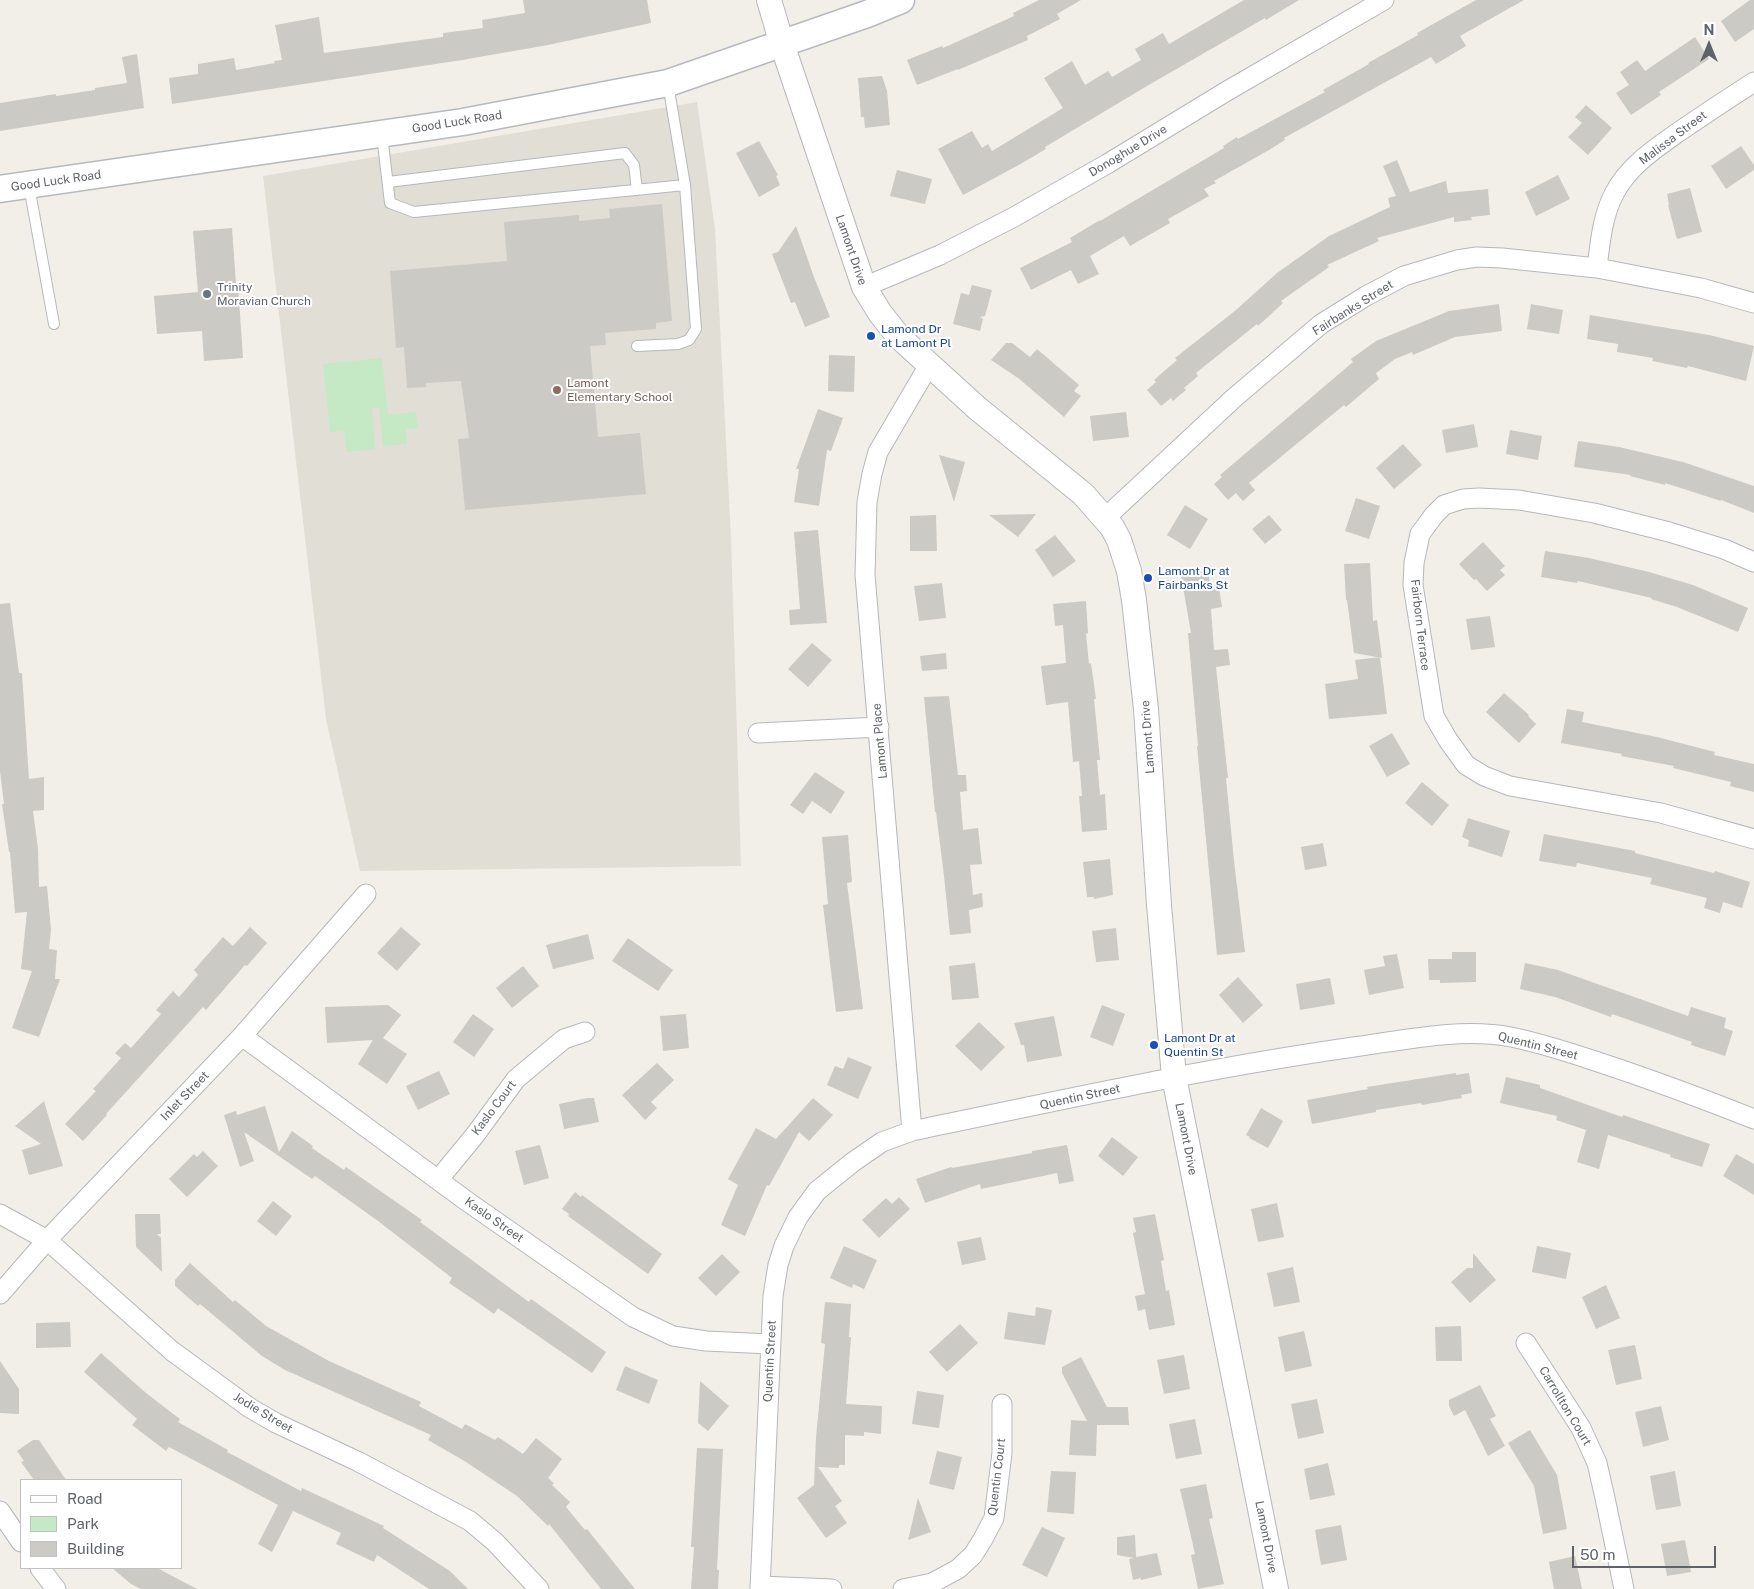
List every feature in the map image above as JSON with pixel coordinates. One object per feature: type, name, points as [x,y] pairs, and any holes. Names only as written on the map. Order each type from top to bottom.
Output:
[{"type":"main road","name":"Good Luck Road","points":[[0,189],[382,134],[535,109],[668,83],[782,44],[901,0]]},
{"type":"street","name":"Lamont Drive","points":[[769,0],[864,287],[880,313],[899,337],[977,408],[1083,494],[1112,527],[1120,540],[1134,600],[1146,709],[1159,906],[1174,1077],[1276,1589]]},
{"type":"street","name":"Donoghue Drive","points":[[864,287],[940,255],[1014,217],[1384,0]]},
{"type":"street","name":"Malissa Street","points":[[1597,268],[1607,211],[1614,193],[1625,178],[1645,156],[1754,82]]},
{"type":"street","name":"Fairbanks Street","points":[[1104,519],[1234,398],[1321,324],[1366,296],[1404,276],[1457,260],[1477,257],[1510,259],[1597,268],[1700,288],[1754,303]]},
{"type":"street","name":"Lamont Place","points":[[912,1131],[865,575],[867,502],[878,452],[929,365]]},
{"type":"street","name":"Fairborn Terrace","points":[[1754,562],[1724,549],[1669,532],[1594,513],[1519,500],[1463,499],[1444,505],[1420,534],[1414,562],[1413,585],[1434,716],[1448,740],[1466,764],[1484,776],[1510,786],[1661,813],[1754,839]]},
{"type":"street","points":[[758,733],[879,728]]},
{"type":"street","name":"Inlet Street","points":[[0,1294],[47,1240],[242,1036],[366,894]]},
{"type":"street","name":"Kaslo Court","points":[[438,1180],[516,1079],[564,1039],[585,1032]]},
{"type":"street","name":"Quentin Street","points":[[760,1588],[770,1344],[773,1296],[778,1265],[784,1246],[798,1217],[817,1191],[882,1142],[912,1131],[1174,1077],[1318,1052],[1427,1037],[1487,1035],[1511,1037],[1561,1050],[1663,1083],[1754,1119]]},
{"type":"street","name":"Kaslo Street","points":[[242,1036],[438,1180],[633,1317],[673,1336],[706,1341],[770,1344]]},
{"type":"street","name":"Jodie Street","points":[[0,1214],[47,1240],[172,1351],[250,1408],[470,1521],[495,1542],[539,1589]]},
{"type":"street","name":"Carrollton Court","points":[[1526,1343],[1580,1428],[1596,1463],[1624,1589]]},
{"type":"street","name":"Quentin Court","points":[[903,1589],[932,1583],[958,1569],[972,1555],[983,1539],[994,1518],[1002,1453],[1002,1404]]},
{"type":"street","points":[[0,1512],[20,1541]]},
{"type":"street","points":[[41,1569],[56,1589]]},
{"type":"street","points":[[760,1588],[832,1589]]},
{"type":"lane","points":[[637,346],[678,344],[689,340],[696,329],[685,185],[668,83]]},
{"type":"lane","points":[[382,134],[390,203],[414,212],[685,185]]},
{"type":"lane","points":[[388,182],[626,154],[634,165],[638,190]]},
{"type":"lane","points":[[29,185],[54,324]]},
{"type":"shaded area","points":[[697,102],[715,229],[731,538],[741,866],[360,871],[326,719],[263,176]]},
{"type":"green space","points":[[382,358],[388,415],[416,412],[418,428],[406,429],[407,444],[383,446],[379,408],[372,408],[375,449],[347,452],[344,431],[330,432],[323,364]]},
{"type":"building","points":[[523,0],[647,0],[651,23],[548,45],[462,60],[172,104],[169,78],[198,74],[198,64],[234,58],[236,70],[282,60],[275,25],[319,17],[324,53],[443,37],[443,33],[483,28],[482,20],[525,13]]},
{"type":"building","points":[[1039,0],[1081,0],[1057,14],[1060,19],[1027,36],[1028,40],[958,70],[917,85],[907,60],[942,46],[943,48],[1014,16],[1013,13]]},
{"type":"building","points":[[1244,0],[1299,0],[1147,86],[1045,147],[1046,149],[1017,166],[963,195],[938,149],[972,131],[982,148],[988,144],[992,151],[1063,108],[1044,78],[1072,61],[1085,85],[1108,71],[1112,77],[1141,60],[1135,49],[1163,33],[1169,44]]},
{"type":"building","points":[[1476,0],[1524,0],[1460,36],[1466,46],[1436,64],[1431,57],[1284,138],[1285,140],[1269,150],[1214,181],[1216,183],[1204,189],[1209,196],[1168,219],[1170,223],[1130,246],[1124,236],[1090,256],[1099,274],[1078,284],[1071,270],[1031,290],[1020,268],[1072,242],[1070,238],[1224,148],[1223,146],[1237,137],[1238,139],[1325,92],[1323,90]]},
{"type":"building","points":[[1750,0],[1754,0],[1754,29],[1735,42],[1721,21]]},
{"type":"building","points":[[1695,37],[1709,59],[1659,92],[1661,95],[1631,115],[1616,93],[1629,85],[1620,72],[1637,60],[1645,71]]},
{"type":"building","points":[[137,54],[144,108],[0,131],[0,103],[95,90],[95,88],[127,83],[122,57]]},
{"type":"building","points":[[882,76],[887,91],[890,125],[865,128],[864,117],[861,117],[858,78]]},
{"type":"building","points":[[1586,105],[1612,128],[1588,155],[1568,137],[1582,123],[1575,117]]},
{"type":"building","points":[[759,141],[778,175],[776,176],[780,185],[759,197],[736,153]]},
{"type":"building","points":[[1741,146],[1754,165],[1754,170],[1726,189],[1711,166]]},
{"type":"building","points":[[1397,160],[1410,192],[1446,181],[1448,193],[1488,189],[1490,215],[1471,217],[1472,220],[1454,222],[1454,217],[1377,238],[1379,241],[1327,265],[1329,267],[1281,301],[1283,303],[1258,326],[1257,324],[1196,373],[1198,376],[1184,388],[1186,390],[1173,401],[1171,398],[1161,406],[1147,390],[1156,382],[1154,380],[1177,360],[1175,358],[1236,310],[1277,273],[1329,236],[1390,207],[1388,198],[1396,196],[1383,166]]},
{"type":"building","points":[[897,170],[932,179],[925,204],[890,196]]},
{"type":"building","points":[[1558,175],[1570,199],[1536,216],[1525,192]]},
{"type":"building","points":[[1690,188],[1702,232],[1677,239],[1667,194]]},
{"type":"building","name":"Lamont Elementary School","points":[[662,204],[672,321],[656,323],[656,329],[605,333],[606,345],[590,346],[598,437],[640,433],[646,494],[465,510],[458,439],[469,438],[461,381],[426,383],[426,387],[407,388],[404,347],[396,348],[390,271],[507,261],[504,222],[579,215],[579,221],[610,218],[609,209]]},
{"type":"building","points":[[796,226],[830,317],[805,327],[795,302],[791,303],[772,254],[778,252]]},
{"type":"building","name":"Trinity Moravian Church","points":[[232,228],[243,358],[204,361],[202,331],[157,334],[154,296],[198,292],[193,231]]},
{"type":"building","points":[[972,285],[992,290],[985,316],[980,317],[983,319],[980,331],[953,324],[961,293],[969,295]]},
{"type":"building","points":[[1499,304],[1502,331],[1455,337],[1413,355],[1412,352],[1395,359],[1376,373],[1379,379],[1346,407],[1344,405],[1249,483],[1255,490],[1243,501],[1236,493],[1228,500],[1214,484],[1222,477],[1220,475],[1353,362],[1351,359],[1376,341],[1449,311]]},
{"type":"building","points":[[1531,304],[1563,310],[1559,334],[1527,329]]},
{"type":"building","points":[[1590,315],[1709,335],[1754,346],[1746,381],[1688,366],[1687,368],[1652,361],[1653,358],[1617,352],[1618,344],[1587,339]]},
{"type":"building","points":[[1006,343],[1012,343],[1030,357],[1037,349],[1079,385],[1074,391],[1081,396],[1064,417],[1018,378],[991,360]]},
{"type":"building","points":[[829,355],[855,356],[854,392],[828,391]]},
{"type":"building","points":[[818,409],[843,418],[831,451],[827,450],[819,506],[794,502],[799,469],[796,469]]},
{"type":"building","points":[[1126,412],[1129,437],[1093,441],[1090,416]]},
{"type":"building","points":[[1474,424],[1478,447],[1446,453],[1442,430]]},
{"type":"building","points":[[1510,430],[1542,436],[1538,460],[1506,454]]},
{"type":"building","points":[[1578,441],[1619,447],[1683,462],[1754,486],[1754,513],[1721,500],[1665,483],[1665,485],[1631,475],[1574,467]]},
{"type":"building","points":[[1403,444],[1422,465],[1394,489],[1376,468]]},
{"type":"building","points":[[939,455],[965,462],[954,502]]},
{"type":"building","points":[[1356,498],[1380,506],[1369,539],[1345,531]]},
{"type":"building","points":[[1185,505],[1208,519],[1190,549],[1167,535]]},
{"type":"building","points":[[1036,514],[1018,537],[989,515]]},
{"type":"building","points":[[936,515],[937,551],[910,551],[910,516]]},
{"type":"building","points":[[1269,515],[1282,530],[1265,544],[1252,529]]},
{"type":"building","points":[[818,530],[827,623],[790,625],[789,610],[800,609],[794,532]]},
{"type":"building","points":[[1055,535],[1076,561],[1053,577],[1035,550]]},
{"type":"building","points":[[1483,542],[1505,566],[1500,570],[1505,575],[1487,591],[1459,564]]},
{"type":"building","points":[[1545,551],[1589,558],[1649,572],[1693,585],[1748,608],[1738,632],[1652,598],[1578,581],[1577,583],[1541,577]]},
{"type":"building","points":[[1370,563],[1373,621],[1377,620],[1382,658],[1354,653],[1346,600],[1344,564]]},
{"type":"building","points":[[1208,571],[1211,590],[1219,588],[1222,607],[1211,609],[1214,650],[1228,649],[1230,665],[1216,667],[1228,778],[1226,778],[1234,861],[1245,952],[1217,955],[1197,746],[1188,633],[1191,633],[1181,575]]},
{"type":"building","points":[[942,583],[946,618],[919,621],[914,586]]},
{"type":"building","points":[[1086,601],[1088,633],[1086,634],[1089,664],[1091,663],[1096,699],[1094,699],[1100,760],[1097,760],[1100,795],[1105,794],[1107,830],[1082,832],[1079,796],[1082,796],[1079,761],[1073,762],[1068,702],[1046,705],[1041,666],[1066,663],[1063,625],[1055,626],[1053,604]]},
{"type":"building","points":[[10,603],[19,673],[22,673],[29,779],[44,777],[44,810],[33,811],[38,849],[39,887],[47,886],[51,930],[49,949],[57,950],[55,979],[60,979],[39,1037],[12,1028],[32,971],[21,969],[27,912],[15,913],[0,771],[0,604]]},
{"type":"building","points":[[1490,616],[1495,647],[1471,650],[1466,619]]},
{"type":"building","points":[[812,643],[832,660],[808,687],[788,669]]},
{"type":"building","points":[[946,653],[947,669],[922,671],[920,656]]},
{"type":"building","points":[[1380,657],[1387,714],[1329,719],[1325,684],[1358,679],[1355,660]]},
{"type":"building","points":[[1504,693],[1529,715],[1536,724],[1519,743],[1486,712]]},
{"type":"building","points":[[949,696],[958,775],[966,775],[967,791],[960,792],[963,830],[978,828],[982,864],[970,865],[973,895],[982,893],[983,907],[969,910],[971,933],[950,935],[935,812],[924,697]]},
{"type":"building","points":[[1567,709],[1584,712],[1582,722],[1657,737],[1715,752],[1714,755],[1754,764],[1754,792],[1730,786],[1731,782],[1673,768],[1674,766],[1561,743]]},
{"type":"building","points":[[1392,733],[1410,764],[1387,777],[1369,746]]},
{"type":"building","points":[[815,772],[845,792],[831,814],[812,801],[803,814],[790,805]]},
{"type":"building","points":[[1422,782],[1449,805],[1432,826],[1405,803]]},
{"type":"building","points":[[1468,818],[1510,831],[1502,857],[1468,846],[1469,840],[1462,837]]},
{"type":"building","points":[[1544,834],[1635,851],[1635,853],[1714,873],[1715,871],[1750,882],[1742,908],[1723,902],[1720,913],[1704,908],[1707,898],[1650,884],[1652,878],[1577,863],[1576,867],[1539,861]]},
{"type":"building","points":[[848,835],[852,882],[847,883],[863,1009],[836,1012],[823,905],[828,904],[822,837]]},
{"type":"building","points":[[1323,843],[1327,866],[1305,870],[1301,847]]},
{"type":"building","points":[[1110,859],[1113,895],[1094,899],[1094,897],[1087,897],[1083,862]]},
{"type":"building","points":[[250,927],[267,943],[206,1010],[203,1007],[83,1141],[65,1124],[96,1091],[93,1089],[121,1058],[115,1053],[125,1043],[131,1048],[161,1014],[156,1010],[173,991],[179,997],[198,975],[194,970],[223,937],[233,946]]},
{"type":"building","points":[[401,927],[421,944],[397,971],[377,953]]},
{"type":"building","points":[[1116,928],[1119,960],[1096,962],[1092,931]]},
{"type":"building","points":[[588,934],[594,959],[553,969],[546,945]]},
{"type":"building","points":[[628,938],[673,970],[658,991],[612,961]]},
{"type":"building","points":[[1452,952],[1476,952],[1476,982],[1440,983],[1440,980],[1429,980],[1428,959],[1452,959]]},
{"type":"building","points":[[1397,954],[1404,988],[1369,995],[1364,970],[1385,966],[1383,956]]},
{"type":"building","points":[[975,963],[979,998],[952,1000],[949,966]]},
{"type":"building","points":[[1525,963],[1558,970],[1688,1016],[1691,1007],[1726,1018],[1724,1028],[1733,1031],[1725,1056],[1691,1045],[1692,1042],[1612,1014],[1611,1017],[1555,997],[1520,989]]},
{"type":"building","points":[[523,966],[539,986],[512,1008],[496,988]]},
{"type":"building","points":[[1238,977],[1263,1005],[1243,1023],[1219,995]]},
{"type":"building","points":[[1330,978],[1335,1004],[1300,1010],[1296,984]]},
{"type":"building","points":[[388,1005],[401,1015],[383,1038],[407,1054],[387,1084],[358,1064],[373,1040],[327,1043],[325,1007]]},
{"type":"building","points":[[1102,1005],[1125,1014],[1113,1046],[1090,1037]]},
{"type":"building","points":[[473,1014],[494,1029],[474,1057],[453,1042]]},
{"type":"building","points":[[686,1014],[689,1048],[663,1051],[660,1016]]},
{"type":"building","points":[[1054,1016],[1062,1056],[1027,1062],[1024,1045],[1021,1045],[1014,1023]]},
{"type":"building","points":[[979,1022],[1005,1047],[981,1071],[955,1046]]},
{"type":"building","points":[[848,1057],[872,1067],[858,1099],[827,1085],[835,1066],[843,1069]]},
{"type":"building","points":[[657,1063],[674,1080],[651,1102],[657,1108],[645,1120],[622,1095]]},
{"type":"building","points":[[439,1071],[450,1094],[418,1110],[406,1086]]},
{"type":"building","points":[[1456,1073],[1456,1075],[1469,1073],[1472,1093],[1461,1095],[1462,1098],[1376,1110],[1376,1112],[1312,1124],[1307,1100],[1368,1089],[1367,1087]]},
{"type":"building","points":[[1506,1077],[1540,1085],[1540,1088],[1622,1117],[1623,1115],[1710,1144],[1702,1167],[1608,1135],[1599,1169],[1577,1162],[1586,1130],[1556,1120],[1557,1116],[1500,1103]]},
{"type":"building","points":[[594,1098],[599,1122],[564,1129],[559,1104]]},
{"type":"building","points":[[813,1098],[833,1115],[809,1141],[799,1132],[769,1186],[767,1185],[745,1236],[721,1225],[738,1185],[728,1179],[756,1128],[776,1139]]},
{"type":"building","points":[[44,1101],[63,1166],[29,1175],[22,1150],[41,1144],[15,1126]]},
{"type":"building","points":[[265,1106],[279,1152],[292,1131],[313,1146],[312,1148],[344,1170],[346,1167],[422,1220],[420,1222],[529,1302],[531,1299],[606,1352],[592,1373],[498,1308],[494,1314],[449,1283],[452,1278],[378,1221],[315,1176],[312,1179],[244,1132],[254,1161],[240,1167],[224,1115],[236,1111],[237,1115]]},
{"type":"building","points":[[1261,1108],[1283,1121],[1268,1148],[1246,1135]]},
{"type":"building","points":[[1112,1137],[1138,1157],[1123,1176],[1098,1156]]},
{"type":"building","points":[[540,1145],[549,1178],[524,1185],[515,1151]]},
{"type":"building","points":[[1067,1145],[1074,1181],[1059,1184],[1057,1173],[981,1189],[980,1184],[925,1203],[916,1179],[951,1167]]},
{"type":"building","points":[[203,1151],[218,1166],[187,1197],[169,1179],[194,1154],[197,1157]]},
{"type":"building","points":[[1736,1154],[1754,1164],[1754,1195],[1723,1176]]},
{"type":"building","points":[[575,1192],[581,1197],[582,1195],[662,1254],[648,1274],[568,1216],[569,1214],[562,1209]]},
{"type":"building","points":[[899,1197],[910,1209],[879,1238],[862,1220],[886,1198],[892,1204]]},
{"type":"building","points":[[273,1201],[292,1216],[276,1236],[257,1221]]},
{"type":"building","points":[[1277,1203],[1284,1237],[1258,1242],[1251,1209]]},
{"type":"building","points":[[135,1214],[160,1214],[161,1234],[157,1234],[161,1238],[162,1272],[136,1247]]},
{"type":"building","points":[[1155,1214],[1164,1260],[1161,1261],[1166,1291],[1169,1290],[1175,1325],[1149,1330],[1145,1309],[1138,1311],[1135,1296],[1145,1294],[1133,1233],[1136,1232],[1133,1218]]},
{"type":"building","points":[[981,1237],[986,1260],[962,1265],[957,1242]]},
{"type":"building","points":[[844,1246],[877,1260],[864,1289],[853,1284],[852,1288],[830,1278]]},
{"type":"building","points":[[1537,1246],[1571,1253],[1566,1279],[1532,1272]]},
{"type":"building","points":[[1473,1253],[1496,1280],[1470,1303],[1451,1282],[1467,1268],[1473,1268]]},
{"type":"building","points":[[722,1254],[740,1272],[716,1296],[698,1278]]},
{"type":"building","points":[[190,1263],[233,1302],[235,1300],[266,1326],[329,1361],[421,1402],[419,1406],[462,1429],[465,1424],[495,1440],[498,1437],[523,1454],[536,1438],[562,1459],[548,1478],[554,1483],[552,1485],[570,1502],[566,1507],[585,1530],[587,1529],[635,1589],[601,1589],[549,1524],[548,1526],[517,1496],[466,1462],[428,1440],[431,1435],[285,1370],[262,1356],[200,1304],[198,1306],[175,1286],[175,1280]]},
{"type":"building","points":[[1293,1267],[1300,1302],[1274,1307],[1267,1273]]},
{"type":"building","points":[[1606,1285],[1620,1318],[1596,1329],[1582,1297]]},
{"type":"building","points":[[825,1302],[851,1304],[849,1337],[851,1337],[846,1404],[882,1406],[881,1434],[864,1432],[864,1436],[845,1435],[845,1465],[839,1465],[839,1468],[818,1467],[842,1501],[835,1506],[847,1523],[826,1538],[797,1498],[814,1485],[816,1437],[825,1344],[821,1343]]},
{"type":"building","points":[[1036,1307],[1052,1310],[1045,1345],[1004,1339],[1008,1312],[1035,1316]]},
{"type":"building","points":[[70,1322],[71,1347],[36,1348],[36,1323]]},
{"type":"building","points":[[960,1324],[978,1343],[947,1372],[929,1352]]},
{"type":"building","points":[[1461,1326],[1462,1361],[1436,1361],[1435,1327]]},
{"type":"building","points":[[1304,1331],[1312,1366],[1285,1372],[1278,1337]]},
{"type":"building","points":[[1635,1345],[1642,1379],[1616,1385],[1608,1350]]},
{"type":"building","points":[[101,1353],[146,1393],[180,1419],[178,1422],[228,1450],[227,1452],[301,1491],[302,1488],[384,1526],[383,1528],[450,1571],[468,1589],[429,1589],[377,1555],[374,1562],[336,1544],[341,1533],[293,1511],[272,1552],[258,1544],[278,1505],[169,1447],[166,1451],[132,1425],[137,1419],[84,1372]]},
{"type":"building","points":[[1184,1355],[1190,1389],[1164,1394],[1157,1360]]},
{"type":"building","points":[[1081,1357],[1107,1407],[1128,1407],[1129,1425],[1097,1425],[1096,1456],[1069,1455],[1071,1420],[1087,1421],[1062,1373],[1062,1367]]},
{"type":"building","points":[[0,1361],[19,1389],[19,1414],[0,1413]]},
{"type":"building","points":[[625,1366],[658,1380],[649,1404],[616,1390]]},
{"type":"building","points":[[700,1381],[729,1406],[708,1431],[698,1423]]},
{"type":"building","points":[[1480,1385],[1496,1416],[1490,1419],[1505,1446],[1488,1456],[1465,1410],[1454,1416],[1449,1406],[1449,1400]]},
{"type":"building","points":[[917,1391],[944,1395],[939,1428],[912,1424]]},
{"type":"building","points":[[1317,1399],[1324,1433],[1298,1439],[1291,1404]]},
{"type":"building","points":[[1661,1406],[1669,1440],[1643,1447],[1635,1412]]},
{"type":"building","points":[[1195,1419],[1202,1454],[1176,1459],[1169,1424]]},
{"type":"building","points":[[1530,1430],[1557,1475],[1567,1529],[1543,1534],[1534,1486],[1508,1443]]},
{"type":"building","points":[[33,1440],[39,1440],[65,1479],[33,1479],[21,1462],[24,1461],[17,1451]]},
{"type":"building","points":[[697,1448],[723,1449],[717,1570],[719,1570],[718,1589],[691,1589],[694,1547],[691,1547]]},
{"type":"building","points":[[937,1451],[962,1457],[954,1490],[929,1484]]},
{"type":"building","points":[[1328,1463],[1335,1495],[1310,1500],[1304,1469]]},
{"type":"building","points":[[1051,1471],[1076,1472],[1074,1514],[1047,1512]]},
{"type":"building","points":[[1675,1471],[1681,1506],[1656,1510],[1650,1476]]},
{"type":"building","points":[[1206,1484],[1213,1518],[1209,1519],[1224,1584],[1198,1589],[1191,1555],[1195,1554],[1180,1489]]},
{"type":"building","points":[[918,1498],[931,1532],[908,1540]]},
{"type":"building","points":[[1341,1525],[1347,1560],[1321,1565],[1315,1530]]},
{"type":"building","points":[[1042,1527],[1065,1538],[1047,1577],[1022,1565]]},
{"type":"building","points":[[1135,1535],[1136,1557],[1157,1553],[1162,1575],[1133,1580],[1129,1559],[1134,1558],[1117,1555],[1117,1537]]},
{"type":"building","points":[[1685,1540],[1691,1572],[1667,1576],[1661,1544]]},
{"type":"building","points":[[1575,1556],[1582,1589],[1554,1589],[1549,1562]]},
{"type":"building","points":[[113,1569],[159,1569],[197,1589],[141,1589],[131,1584]]},
{"type":"place","name":"Trinity Moravian Church","points":[[207,294]]},
{"type":"place","name":"Lamond Dr at Lamont Pl","points":[[871,336]]},
{"type":"place","name":"Lamont Elementary School","points":[[557,390]]},
{"type":"place","name":"Lamont Dr at Fairbanks St","points":[[1148,578]]},
{"type":"place","name":"Lamont Dr at Quentin St","points":[[1154,1045]]}]
